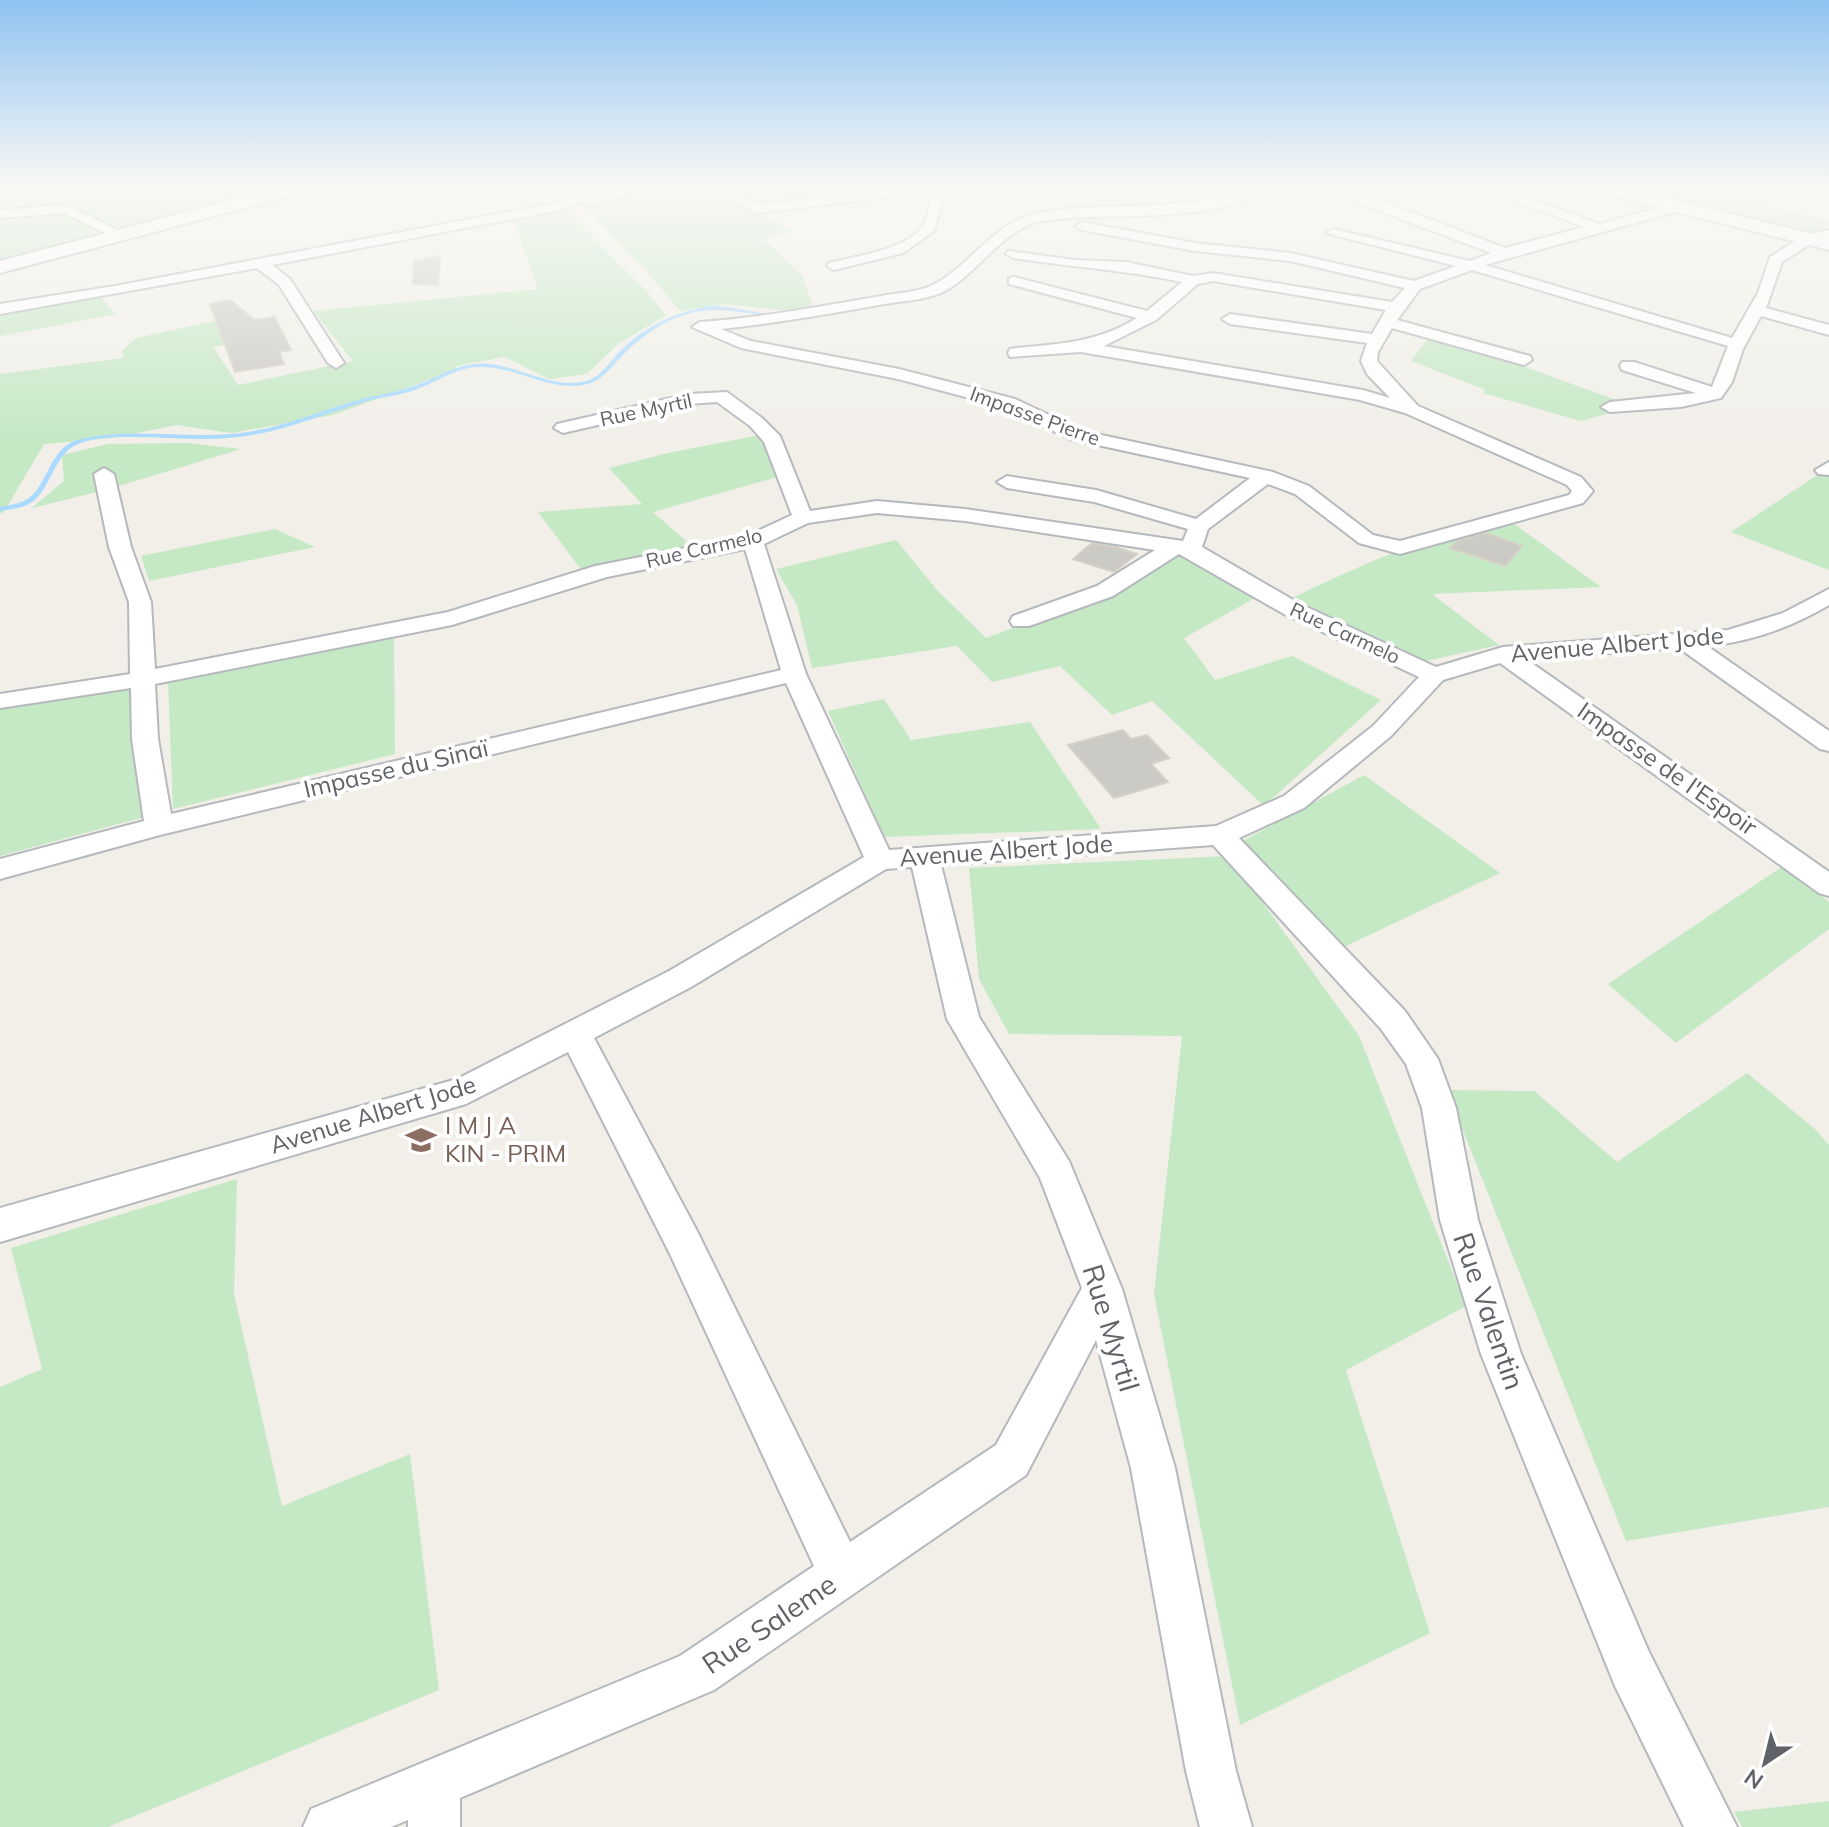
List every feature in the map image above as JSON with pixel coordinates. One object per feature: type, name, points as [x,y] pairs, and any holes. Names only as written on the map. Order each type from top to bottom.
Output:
[{"type":"street","points":[[0,309],[115,291],[212,271]]},
{"type":"street","points":[[271,271],[285,282],[336,363]]},
{"type":"street","name":"Impasse Pierre","points":[[963,271],[935,290],[802,315],[700,327],[747,345],[899,374],[1009,403],[1077,435],[1266,476],[1302,490],[1366,539],[1400,548],[1576,499],[1583,491],[1574,481],[1412,410]]},
{"type":"street","points":[[1151,271],[1193,280],[1213,277],[1392,314],[1524,360]]},
{"type":"street","points":[[1351,271],[1415,286]]},
{"type":"street","points":[[1412,410],[1373,370],[1369,361],[1370,352],[1392,314],[1415,286],[1450,271]]},
{"type":"street","points":[[1492,271],[1737,344]]},
{"type":"street","points":[[1610,407],[1681,402],[1715,394],[1728,375],[1737,344],[1759,311],[1772,283],[1774,271]]},
{"type":"street","points":[[1016,353],[1081,347],[1118,338],[1150,317],[1193,280]]},
{"type":"street","points":[[1014,281],[1150,317]]},
{"type":"street","points":[[1759,311],[1829,330]]},
{"type":"street","points":[[1230,319],[1379,340]]},
{"type":"street","points":[[747,345],[780,333],[840,326]]},
{"type":"street","points":[[1081,347],[1363,395],[1412,410]]},
{"type":"street","points":[[1628,366],[1715,394]]},
{"type":"street","name":"Rue Myrtil","points":[[563,428],[689,399],[721,396],[756,422],[773,440],[803,518]]},
{"type":"street","points":[[104,474],[120,547],[140,602],[145,739],[159,826]]},
{"type":"street","points":[[1021,621],[1105,591],[1183,548],[1199,526],[1266,476]]},
{"type":"street","points":[[1007,482],[1096,496],[1199,526]]},
{"type":"street","name":"Rue Carmelo","points":[[0,701],[143,679],[452,618],[603,571],[753,541],[803,518],[877,507],[965,515],[1183,548],[1292,609],[1434,675]]},
{"type":"street","points":[[753,541],[794,674],[880,860]]},
{"type":"street","name":"Avenue Albert Jode","points":[[0,1225],[466,1090],[680,979],[880,860],[1220,835],[1294,802],[1382,731],[1434,675],[1503,654],[1730,637],[1791,618],[1829,596]]},
{"type":"street","points":[[1683,640],[1829,743]]},
{"type":"street","name":"Impasse de l'Espoir","points":[[1503,654],[1829,886]]},
{"type":"street","name":"Impasse du Sinaï","points":[[0,869],[159,826],[794,674]]},
{"type":"street","name":"Rue Valentin","points":[[1220,835],[1393,1020],[1421,1059],[1439,1108],[1459,1220],[1501,1354],[1632,1669],[1711,1827]]},
{"type":"street","name":"Rue Myrtil","points":[[924,856],[963,1019],[1056,1172],[1102,1289],[1153,1468],[1211,1771],[1226,1827]]},
{"type":"street","points":[[575,1033],[684,1243],[842,1575]]},
{"type":"street","name":"Rue Saleme","points":[[329,1827],[435,1806],[697,1673],[1011,1460],[1102,1289]]},
{"type":"green space","points":[[532,271],[627,271],[666,315],[618,344],[587,374],[549,379],[505,357],[456,366],[455,370],[333,415],[231,433],[177,425],[111,438],[44,444],[0,514],[0,374],[124,358],[122,351],[136,338],[215,321],[224,345],[213,347],[238,385],[353,361],[313,311],[538,289]]},
{"type":"green space","points":[[647,271],[798,271],[816,314],[726,304],[680,311]]},
{"type":"green space","points":[[100,296],[116,314],[0,336],[0,312]]},
{"type":"green space","points":[[1430,336],[1456,342],[1633,406],[1581,421],[1483,393],[1486,390],[1411,361]]},
{"type":"green space","points":[[760,435],[777,477],[653,512],[694,548],[583,572],[538,512],[642,504],[609,468]]},
{"type":"green space","points":[[187,443],[241,449],[109,489],[32,508],[64,481],[62,455],[108,444]]},
{"type":"green space","points":[[1829,469],[1829,570],[1731,532],[1816,476]]},
{"type":"green space","points":[[1502,515],[1601,587],[1432,594],[1499,645],[1426,661],[1292,598],[1396,552]]},
{"type":"green space","points":[[275,529],[315,547],[149,581],[141,556]]},
{"type":"green space","points":[[896,540],[937,590],[986,638],[1112,592],[1184,551],[1260,595],[1184,638],[1215,680],[1292,656],[1381,700],[1264,806],[1152,701],[1112,715],[1060,666],[992,682],[957,646],[812,668],[797,605],[776,569]]},
{"type":"green space","points":[[394,637],[395,754],[173,809],[168,681]]},
{"type":"green space","points":[[134,684],[148,816],[0,856],[0,707]]},
{"type":"green space","points":[[884,699],[911,740],[1030,722],[1101,829],[884,837],[828,711]]},
{"type":"green space","points":[[1364,775],[1500,873],[1346,946],[1241,842]]},
{"type":"green space","points":[[1229,856],[1359,1036],[1466,1306],[1346,1370],[1430,1633],[1240,1725],[1154,1294],[1182,1036],[1009,1034],[979,979],[969,868]]},
{"type":"green space","points":[[1783,866],[1829,902],[1829,929],[1676,1043],[1608,984]]},
{"type":"green space","points":[[1747,1073],[1816,1130],[1829,1145],[1829,1507],[1626,1541],[1447,1090],[1534,1091],[1617,1162]]},
{"type":"green space","points":[[237,1179],[234,1294],[282,1506],[410,1454],[439,1690],[108,1827],[0,1827],[0,1387],[42,1369],[11,1248]]},
{"type":"green space","points":[[1829,1801],[1829,1827],[1742,1827],[1734,1812]]},
{"type":"building","points":[[414,271],[439,271],[438,285],[413,284]]},
{"type":"building","points":[[230,300],[254,320],[275,317],[291,350],[279,352],[284,364],[235,372],[210,304]]},
{"type":"building","points":[[1485,533],[1522,546],[1505,566],[1450,548],[1458,541]]},
{"type":"building","points":[[1092,543],[1137,554],[1114,572],[1073,559]]},
{"type":"building","points":[[1123,730],[1131,739],[1147,735],[1169,758],[1151,764],[1168,782],[1114,798],[1068,745]]},
{"type":"waterway","points":[[944,286],[970,271]]},
{"type":"waterway","points":[[0,509],[27,503],[39,491],[53,465],[68,447],[96,437],[250,434],[408,390],[452,371],[476,365],[490,365],[555,383],[582,384],[596,380],[622,352],[647,332],[665,321],[695,310],[730,308],[799,318],[831,310]]},
{"type":"place","name":"I M J A KIN - PRIM","points":[[421,1140]]}]
